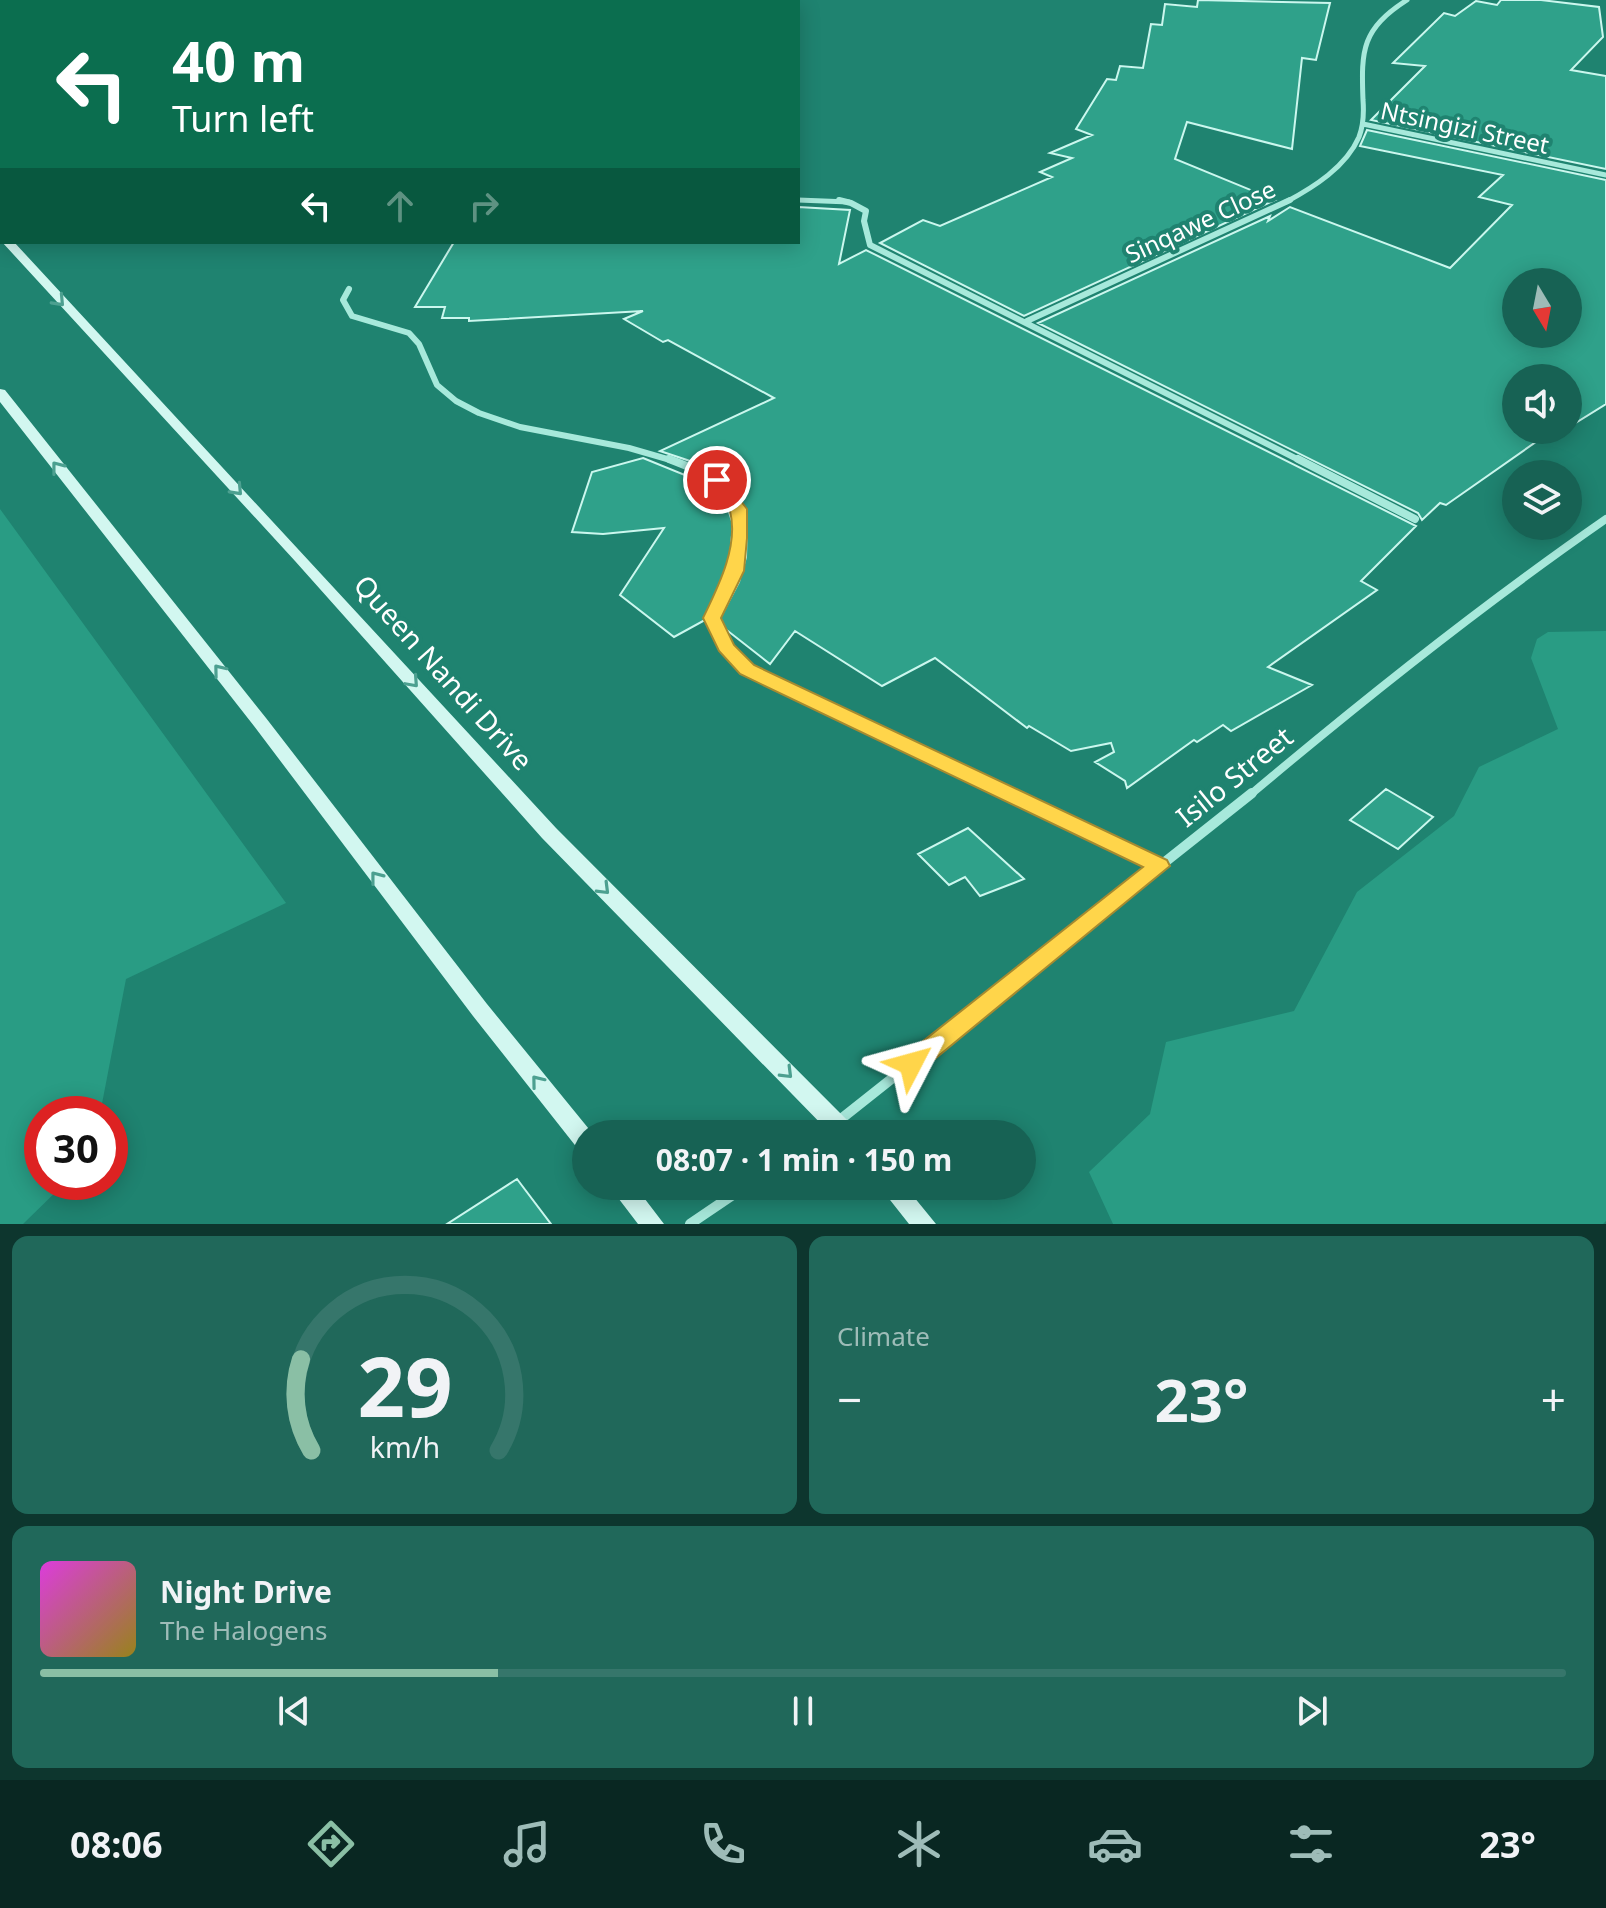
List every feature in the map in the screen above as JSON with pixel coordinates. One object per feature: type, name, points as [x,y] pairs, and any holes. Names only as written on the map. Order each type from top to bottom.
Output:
[{"type":"main road","name":"Queen Nandi Drive","points":[[10,244],[549,833],[824,1120]]},
{"type":"main road","points":[[0,393],[572,1125]]},
{"type":"main road","points":[[632,1200],[652,1224]]},
{"type":"main road","points":[[903,1200],[924,1224]]},
{"type":"street","name":"Ntsingizi Street","points":[[1407,0],[1385,12],[1366,36],[1362,48],[1363,124],[1606,175]]},
{"type":"street","name":"Sinqawe Close","points":[[1027,321],[1288,201],[1321,182],[1348,157],[1363,124]]},
{"type":"street","points":[[800,200],[848,201],[860,206],[866,211],[864,221],[870,245],[1027,321],[1415,519]]},
{"type":"street","points":[[349,289],[343,300],[348,313],[411,335],[421,345],[437,386],[457,401],[493,419],[522,428],[654,455],[685,464],[717,480],[738,509],[739,538],[735,571],[712,618],[725,647],[747,669],[1159,866]]},
{"type":"street","name":"Isilo Street","points":[[848,1120],[1159,866],[1510,586],[1606,519]]},
{"type":"street","points":[[690,1224],[725,1200]]},
{"type":"green space","points":[[0,509],[286,903],[126,979],[103,1096],[24,1096],[24,1200],[48,1200],[23,1224],[0,1224]]},
{"type":"green space","points":[[1606,631],[1606,1221],[1603,1224],[1113,1224],[1089,1172],[1150,1114],[1166,1042],[1294,1011],[1357,892],[1454,816],[1479,767],[1558,729],[1531,658],[1537,639],[1548,632]]},
{"type":"building","points":[[1198,0],[1330,3],[1316,60],[1302,58],[1292,149],[1187,122],[1175,159],[1275,200],[1024,316],[880,243],[923,220],[940,226],[1052,177],[1040,172],[1072,158],[1050,153],[1092,135],[1076,129],[1107,79],[1116,80],[1120,66],[1143,68],[1151,24],[1162,25],[1165,4],[1197,7]]},
{"type":"building","points":[[1501,0],[1541,0],[1599,7],[1603,37],[1571,70],[1606,76],[1606,169],[1371,120],[1425,66],[1393,63],[1444,13],[1455,16],[1476,1],[1497,5]]},
{"type":"building","points":[[1367,130],[1606,180],[1606,404],[1582,419],[1582,364],[1502,364],[1502,444],[1533,444],[1510,460],[1502,460],[1502,466],[1446,505],[1440,503],[1422,520],[1418,513],[1038,323],[1270,216],[1268,221],[1290,207],[1450,268],[1512,205],[1479,197],[1503,175],[1360,146]]},
{"type":"building","points":[[800,207],[850,210],[839,264],[866,250],[1416,526],[1361,581],[1377,590],[1268,667],[1312,685],[1231,731],[1223,725],[1197,742],[1194,740],[1127,788],[1125,781],[1095,762],[1114,752],[1111,743],[1071,751],[1029,726],[1027,728],[935,658],[882,686],[795,631],[770,664],[724,628],[720,618],[739,582],[746,557],[747,522],[737,493],[726,481],[702,465],[660,451],[774,398],[624,319],[643,311],[469,321],[469,318],[442,318],[445,307],[415,307],[453,244],[800,244]]},
{"type":"building","points":[[643,458],[707,484],[725,500],[733,524],[729,568],[705,620],[674,637],[620,595],[664,528],[603,534],[572,532],[592,472]]},
{"type":"building","points":[[1386,789],[1433,817],[1398,849],[1350,820]]},
{"type":"building","points":[[968,828],[1024,879],[980,896],[965,877],[949,885],[918,854]]},
{"type":"building","points":[[517,1179],[551,1224],[447,1224]]},
{"type":"route","points":[[717,480],[738,509],[739,538],[735,571],[712,618],[725,647],[747,669],[1159,866],[911,1064]]}]
